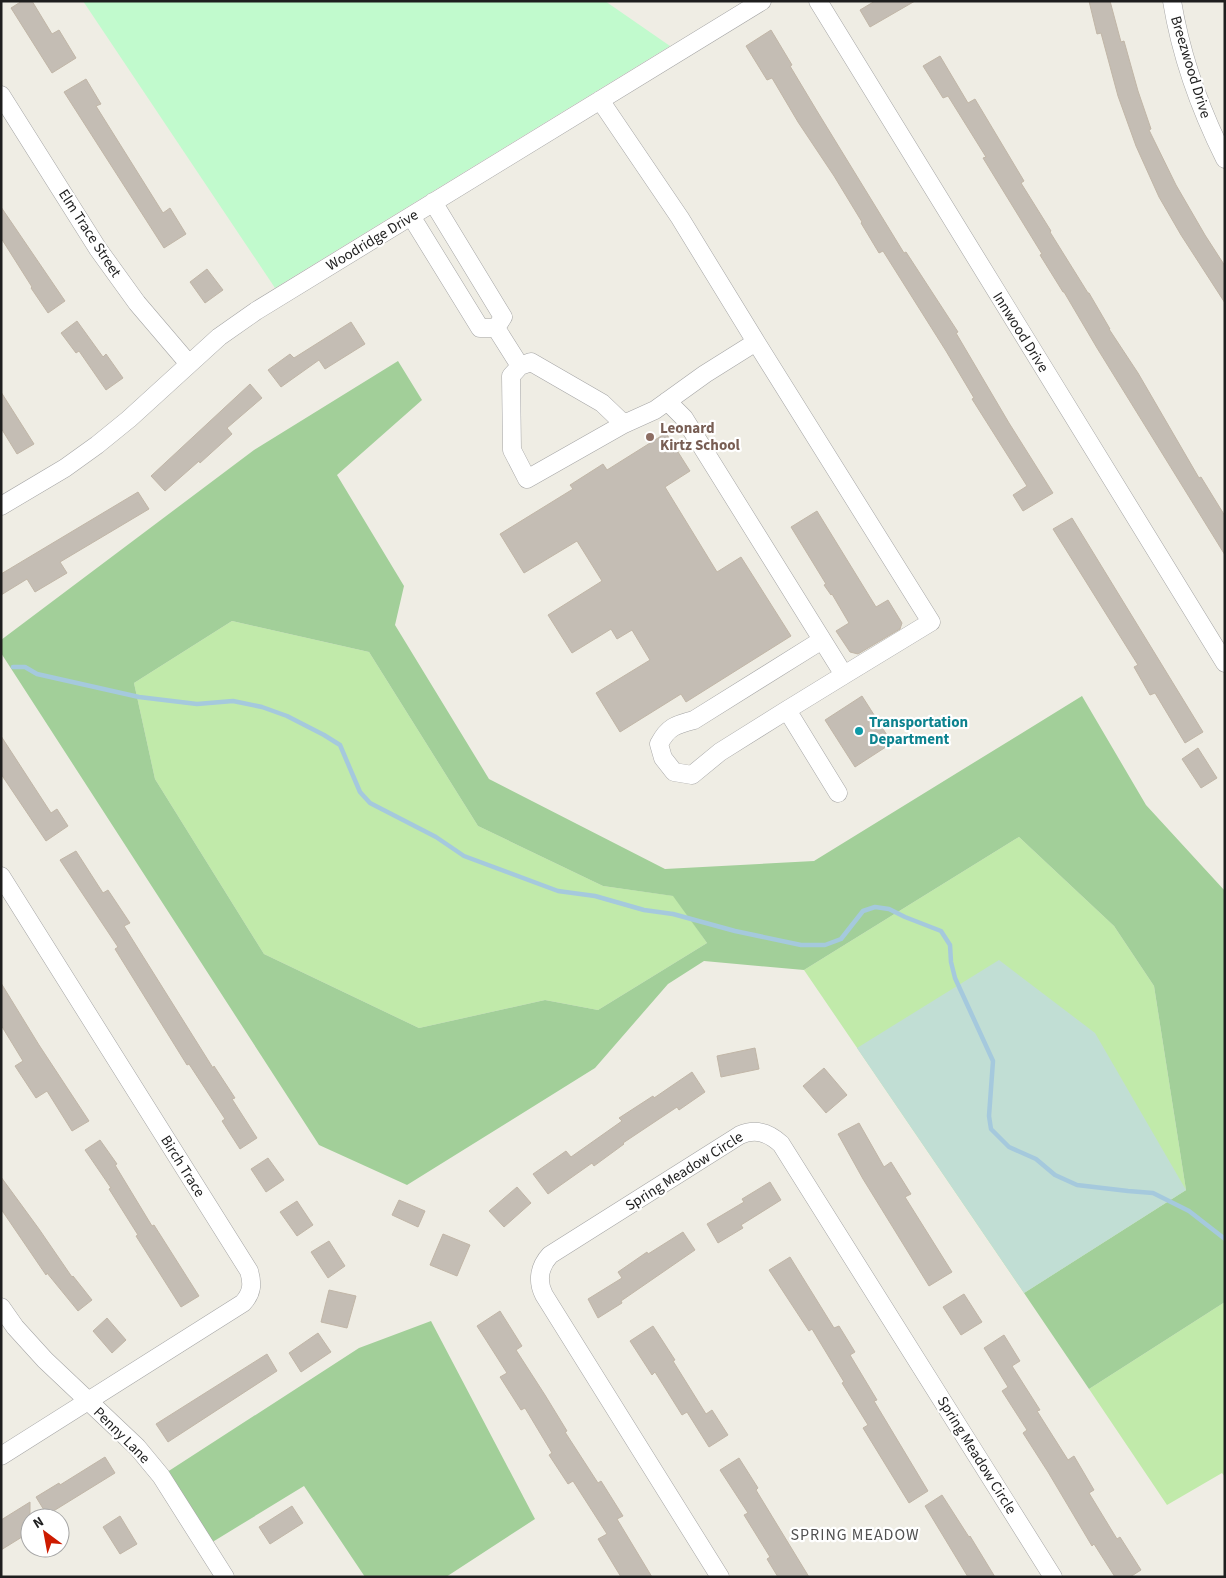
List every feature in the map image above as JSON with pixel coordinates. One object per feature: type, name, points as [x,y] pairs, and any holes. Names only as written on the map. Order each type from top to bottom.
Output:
[{"type":"street","name":"Woodridge Drive","points":[[1,506],[64,468],[97,445],[129,419],[219,337],[256,311],[762,1]]},
{"type":"street","name":"Innwood Drive","points":[[818,1],[1225,663]]},
{"type":"street","name":"Breezwood Drive","points":[[1172,1],[1191,78],[1225,159]]},
{"type":"street","name":"Elm Trace Street","points":[[1,95],[98,249],[137,302],[189,364]]},
{"type":"street","points":[[600,100],[680,218],[931,622],[720,752],[692,775],[674,772],[663,758],[659,744],[666,731],[694,720],[822,640]]},
{"type":"street","points":[[434,202],[503,317],[496,328]]},
{"type":"street","points":[[411,216],[480,328],[496,328]]},
{"type":"street","points":[[496,328],[520,366]]},
{"type":"street","points":[[624,424],[602,403],[531,362],[520,366],[511,376],[512,450],[527,479],[624,424],[655,410],[705,374],[756,342]]},
{"type":"street","points":[[667,402],[684,418],[844,675]]},
{"type":"street","points":[[787,710],[838,793]]},
{"type":"street","name":"Birch Trace","points":[[1,876],[243,1262],[252,1280],[252,1289],[243,1303],[88,1401]]},
{"type":"street","name":"Spring Meadow Circle","points":[[720,1577],[544,1296],[540,1278],[541,1269],[550,1255],[740,1135],[754,1131],[766,1133],[781,1144],[1053,1577]]},
{"type":"street","name":"Penny Lane","points":[[1,1307],[15,1327],[44,1360],[137,1447],[160,1476],[225,1577]]},
{"type":"street","points":[[1,1456],[88,1401]]},
{"type":"green space","points":[[83,1],[605,1],[670,46],[275,288]]},
{"type":"green space","points":[[398,361],[422,400],[337,475],[404,586],[395,625],[489,779],[665,869],[814,861],[1082,696],[1146,805],[1225,891],[1225,1302],[1089,1389],[1024,1293],[1186,1190],[1154,986],[1114,926],[1019,837],[804,970],[704,961],[668,984],[595,1068],[407,1185],[319,1145],[1,653],[1,640],[254,450]],"holes":[[[232,621],[369,652],[478,826],[603,886],[673,896],[707,943],[598,1010],[545,1000],[419,1028],[264,954],[155,779],[134,683]]]},
{"type":"green space","points":[[232,621],[369,652],[478,826],[603,886],[674,896],[707,943],[598,1010],[545,1000],[419,1028],[264,954],[155,779],[134,683]]},
{"type":"green space","points":[[1019,837],[1114,926],[1154,986],[1186,1190],[1024,1293],[804,970]]},
{"type":"green space","points":[[1225,1302],[1225,1477],[1222,1473],[1167,1505],[1089,1389]]},
{"type":"green space","points":[[431,1321],[535,1519],[446,1577],[365,1577],[304,1486],[206,1546],[161,1476],[359,1348]]},
{"type":"shaded area","points":[[999,960],[1095,1033],[1186,1190],[1024,1293],[857,1048]]},
{"type":"building","points":[[22,1],[32,1],[52,34],[59,30],[76,58],[52,73],[11,8]]},
{"type":"building","points":[[875,1],[915,1],[870,27],[860,10]]},
{"type":"building","points":[[1089,1],[1110,1],[1121,42],[1124,41],[1151,129],[1149,130],[1176,185],[1225,266],[1225,303],[1159,197],[1136,146],[1118,96],[1101,33],[1097,34]]},
{"type":"building","points":[[771,30],[817,111],[904,253],[906,252],[958,332],[956,333],[1009,423],[1053,493],[1023,511],[1013,495],[1027,486],[883,251],[879,253],[834,176],[798,122],[772,78],[767,80],[746,46]]},
{"type":"building","points":[[940,56],[968,103],[975,99],[1024,181],[1021,183],[1050,232],[1138,373],[1199,478],[1201,477],[1225,516],[1225,555],[1040,255],[1042,254],[983,158],[986,157],[948,96],[943,98],[923,66]]},
{"type":"building","points":[[86,79],[101,104],[96,106],[163,213],[170,208],[186,234],[164,248],[64,92]]},
{"type":"building","points":[[1,207],[65,301],[48,313],[1,238]]},
{"type":"building","points":[[207,269],[223,290],[205,303],[190,282]]},
{"type":"building","points":[[77,321],[103,357],[106,354],[123,378],[106,390],[79,351],[76,353],[61,333]]},
{"type":"building","points":[[351,322],[365,344],[325,369],[319,360],[281,387],[268,370],[290,354],[294,358]]},
{"type":"building","points":[[250,384],[262,398],[227,428],[232,434],[165,491],[151,476]]},
{"type":"building","points":[[1,392],[34,444],[17,454],[1,428]]},
{"type":"building","name":"Leonard Kirtz School","points":[[666,433],[690,471],[665,487],[717,572],[741,557],[791,636],[686,702],[681,694],[620,732],[596,693],[650,660],[632,630],[617,639],[611,629],[572,653],[548,615],[602,581],[577,541],[524,573],[500,534],[573,489],[570,485],[603,464],[607,470]]},
{"type":"building","points":[[138,492],[149,509],[60,562],[67,573],[35,592],[27,579],[1,595],[1,574]]},
{"type":"building","points":[[817,511],[876,607],[888,600],[902,623],[900,629],[858,654],[850,652],[836,631],[849,623],[832,594],[824,585],[826,584],[791,527]]},
{"type":"building","points":[[1072,518],[1203,732],[1185,743],[1155,693],[1150,695],[1134,667],[1138,665],[1053,529]]},
{"type":"building","name":"Transportation Department","points":[[862,696],[892,743],[855,767],[825,720]]},
{"type":"building","points":[[1,736],[51,813],[57,809],[68,826],[46,841],[1,774]]},
{"type":"building","points":[[1198,748],[1217,778],[1201,788],[1182,759]]},
{"type":"building","points":[[76,851],[103,893],[108,890],[130,923],[124,926],[213,1068],[214,1066],[235,1098],[232,1099],[257,1138],[240,1149],[222,1121],[225,1119],[189,1064],[187,1065],[115,949],[118,947],[60,860]]},
{"type":"building","points":[[1,983],[89,1121],[72,1131],[47,1091],[36,1098],[15,1066],[23,1061],[1,1025]]},
{"type":"building","points":[[755,1048],[759,1069],[721,1077],[717,1056]]},
{"type":"building","points":[[824,1068],[847,1095],[826,1113],[803,1086]]},
{"type":"building","points":[[692,1072],[705,1092],[679,1110],[677,1107],[623,1143],[594,1166],[592,1163],[548,1194],[533,1174],[566,1151],[571,1157],[622,1121],[619,1118],[653,1096],[654,1098]]},
{"type":"building","points":[[859,1123],[884,1167],[891,1162],[911,1194],[905,1197],[952,1272],[929,1286],[863,1179],[838,1134]]},
{"type":"building","points":[[100,1140],[117,1164],[115,1165],[152,1226],[154,1225],[199,1296],[181,1307],[136,1236],[138,1235],[109,1189],[111,1188],[85,1150]]},
{"type":"building","points":[[268,1158],[284,1180],[266,1192],[251,1169]]},
{"type":"building","points":[[1,1177],[72,1277],[92,1300],[78,1311],[47,1273],[46,1275],[1,1209]]},
{"type":"building","points":[[770,1182],[781,1200],[741,1225],[743,1228],[718,1243],[707,1224],[744,1202],[742,1199]]},
{"type":"building","points":[[517,1187],[531,1203],[504,1227],[489,1211]]},
{"type":"building","points":[[399,1200],[425,1211],[418,1227],[392,1215]]},
{"type":"building","points":[[297,1201],[313,1225],[297,1236],[280,1212]]},
{"type":"building","points":[[683,1232],[695,1250],[598,1318],[588,1299],[622,1278],[618,1272],[647,1252],[648,1254]]},
{"type":"building","points":[[443,1234],[470,1245],[457,1276],[430,1265]]},
{"type":"building","points":[[329,1241],[345,1266],[328,1278],[311,1252]]},
{"type":"building","points":[[790,1257],[834,1328],[839,1326],[855,1352],[850,1355],[877,1400],[874,1401],[928,1491],[909,1503],[863,1428],[868,1425],[842,1383],[844,1382],[812,1329],[809,1331],[769,1270]]},
{"type":"building","points":[[329,1290],[356,1296],[347,1328],[321,1322]]},
{"type":"building","points":[[964,1294],[982,1322],[961,1335],[943,1307]]},
{"type":"building","points":[[500,1311],[522,1346],[516,1350],[567,1431],[565,1432],[598,1483],[601,1481],[623,1516],[617,1519],[652,1577],[621,1577],[598,1539],[607,1534],[573,1481],[568,1484],[549,1455],[552,1453],[525,1408],[521,1410],[500,1377],[507,1373],[477,1326]]},
{"type":"building","points":[[107,1318],[126,1340],[112,1353],[93,1331]]},
{"type":"building","points":[[653,1326],[706,1414],[712,1410],[728,1435],[709,1447],[687,1412],[682,1415],[655,1372],[652,1375],[630,1341]]},
{"type":"building","points":[[318,1333],[331,1352],[301,1372],[289,1353]]},
{"type":"building","points":[[1004,1335],[1020,1361],[1012,1366],[1040,1410],[1037,1411],[1068,1460],[1074,1456],[1094,1490],[1089,1493],[1117,1539],[1120,1537],[1141,1570],[1130,1577],[1115,1577],[1094,1544],[1092,1546],[1023,1433],[1027,1430],[1002,1391],[1008,1387],[984,1348]]},
{"type":"building","points":[[267,1354],[277,1371],[168,1442],[156,1424]]},
{"type":"building","points":[[105,1457],[115,1473],[58,1508],[43,1508],[36,1497],[59,1483],[60,1485]]},
{"type":"building","points":[[739,1458],[758,1488],[756,1490],[809,1577],[778,1577],[767,1559],[770,1557],[744,1515],[748,1513],[720,1470]]},
{"type":"building","points":[[942,1495],[995,1577],[968,1577],[925,1506]]},
{"type":"building","points":[[30,1502],[30,1508],[20,1508]]},
{"type":"building","points":[[292,1506],[303,1523],[270,1544],[259,1527]]},
{"type":"building","points":[[20,1508],[20,1538],[1,1550],[1,1520]]},
{"type":"building","points":[[120,1516],[137,1544],[120,1554],[103,1527]]},
{"type":"waterway","points":[[13,667],[25,667],[37,674],[139,697],[197,704],[233,701],[262,707],[287,716],[340,745],[360,792],[370,803],[436,837],[464,856],[558,891],[595,896],[644,910],[673,914],[735,931],[801,945],[825,945],[841,939],[863,911],[875,907],[889,909],[941,931],[950,945],[951,962],[955,978],[993,1061],[989,1116],[991,1129],[1009,1147],[1036,1159],[1055,1175],[1077,1185],[1153,1193],[1189,1211],[1225,1239]]},
{"type":"place","name":"Leonard Kirtz School","points":[[650,437]]},
{"type":"place","name":"Transportation Department","points":[[859,731]]},
{"type":"district","name":"SPRING MEADOW","points":[[855,1534]]}]
